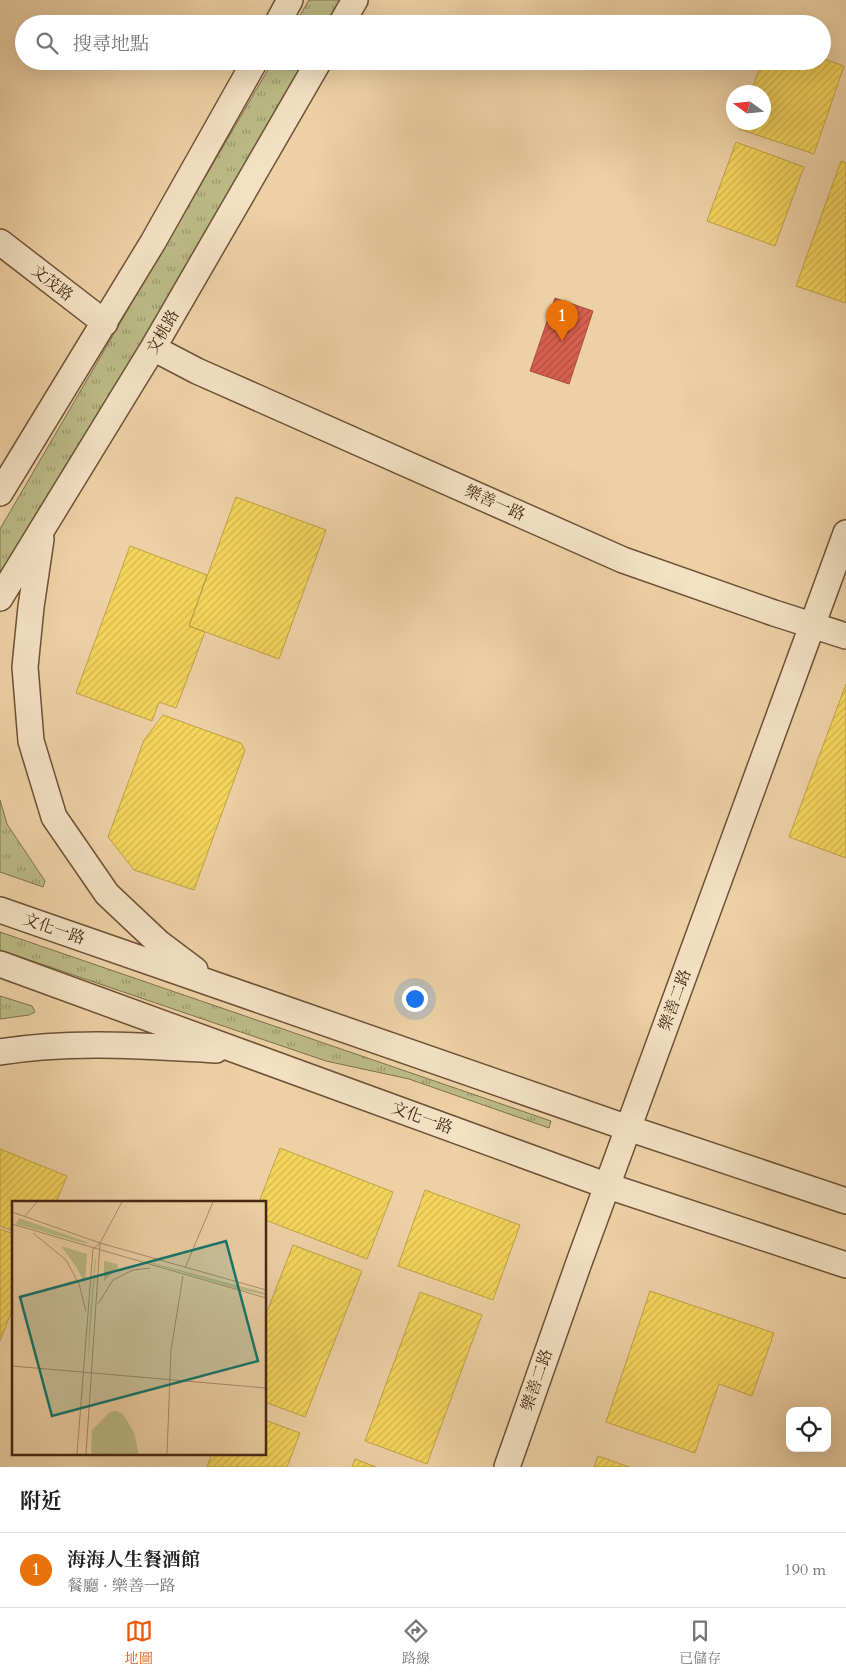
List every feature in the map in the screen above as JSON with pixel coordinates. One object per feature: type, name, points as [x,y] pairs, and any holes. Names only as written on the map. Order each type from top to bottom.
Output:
[{"type":"street","points":[[282,15],[290,0]]},
{"type":"street","points":[[346,15],[355,0]]},
{"type":"street","points":[[0,493],[153,242],[250,70]]},
{"type":"street","name":"文桃路","points":[[0,598],[153,348],[314,70]]},
{"type":"street","name":"文茂路","points":[[0,242],[105,323]]},
{"type":"street","name":"樂善一路","points":[[153,348],[197,371],[624,560],[846,636]]},
{"type":"street","points":[[42,530],[25,667],[31,741],[54,817],[107,894],[159,943],[211,982]]},
{"type":"street","name":"樂善二路","points":[[507,1467],[577,1268],[846,533]]},
{"type":"street","name":"文化一路","points":[[0,910],[628,1128],[846,1201]]},
{"type":"street","name":"文化一路","points":[[0,964],[608,1186],[846,1265]]},
{"type":"street","points":[[0,1052],[21,1048],[120,1044],[244,1052]]},
{"type":"green space","points":[[309,0],[340,0],[332,15],[300,15]]},
{"type":"green space","points":[[268,70],[301,70],[234,191],[0,575],[0,529]]},
{"type":"green space","points":[[0,800],[7,824],[45,881],[43,887],[0,872]]},
{"type":"green space","points":[[0,932],[551,1121],[549,1128],[409,1079],[326,1061],[0,950]]},
{"type":"green space","points":[[0,996],[32,1006],[35,1012],[29,1015],[0,1019]]},
{"type":"building: 住宅","points":[[831,61],[844,66],[814,154],[742,130],[771,130],[771,85],[753,85],[759,70],[831,70]]},
{"type":"building: 住宅","points":[[736,142],[804,167],[775,246],[707,221]]},
{"type":"building: 住宅","points":[[841,161],[846,163],[846,303],[796,286]]},
{"type":"building: 住宅","points":[[236,497],[326,530],[279,659],[189,626]]},
{"type":"building: 住宅","points":[[130,546],[207,575],[189,626],[205,632],[176,708],[159,702],[152,721],[76,693]]},
{"type":"building: 住宅","points":[[846,684],[846,858],[789,837]]},
{"type":"building: 住宅","points":[[163,715],[241,743],[245,750],[194,890],[134,870],[108,837],[144,740]]},
{"type":"building: 住宅","points":[[280,1148],[393,1192],[367,1259],[266,1220],[266,1201],[259,1201]]},
{"type":"building: 住宅","points":[[0,1149],[67,1176],[56,1201],[12,1201],[12,1230],[0,1226]]},
{"type":"building: 住宅","points":[[425,1190],[520,1225],[493,1300],[398,1266]]},
{"type":"building: 住宅","points":[[0,1229],[12,1233],[12,1310],[0,1341]]},
{"type":"building: 住宅","points":[[293,1245],[362,1271],[305,1417],[266,1402],[266,1314]]},
{"type":"building: 住宅","points":[[650,1291],[774,1333],[752,1396],[719,1384],[695,1453],[606,1422]]},
{"type":"building: 住宅","points":[[420,1292],[482,1315],[427,1464],[365,1441]]},
{"type":"building: 住宅","points":[[266,1420],[300,1433],[287,1467],[207,1467],[212,1454],[266,1454]]},
{"type":"building: 住宅","points":[[598,1456],[629,1467],[594,1467]]},
{"type":"building: 住宅","points":[[355,1459],[376,1467],[352,1467]]},
{"type":"building: 商業","points":[[555,298],[593,311],[569,384],[530,371]]},
{"type":"place","name":"海海人生餐酒館","points":[[562,341]]}]
